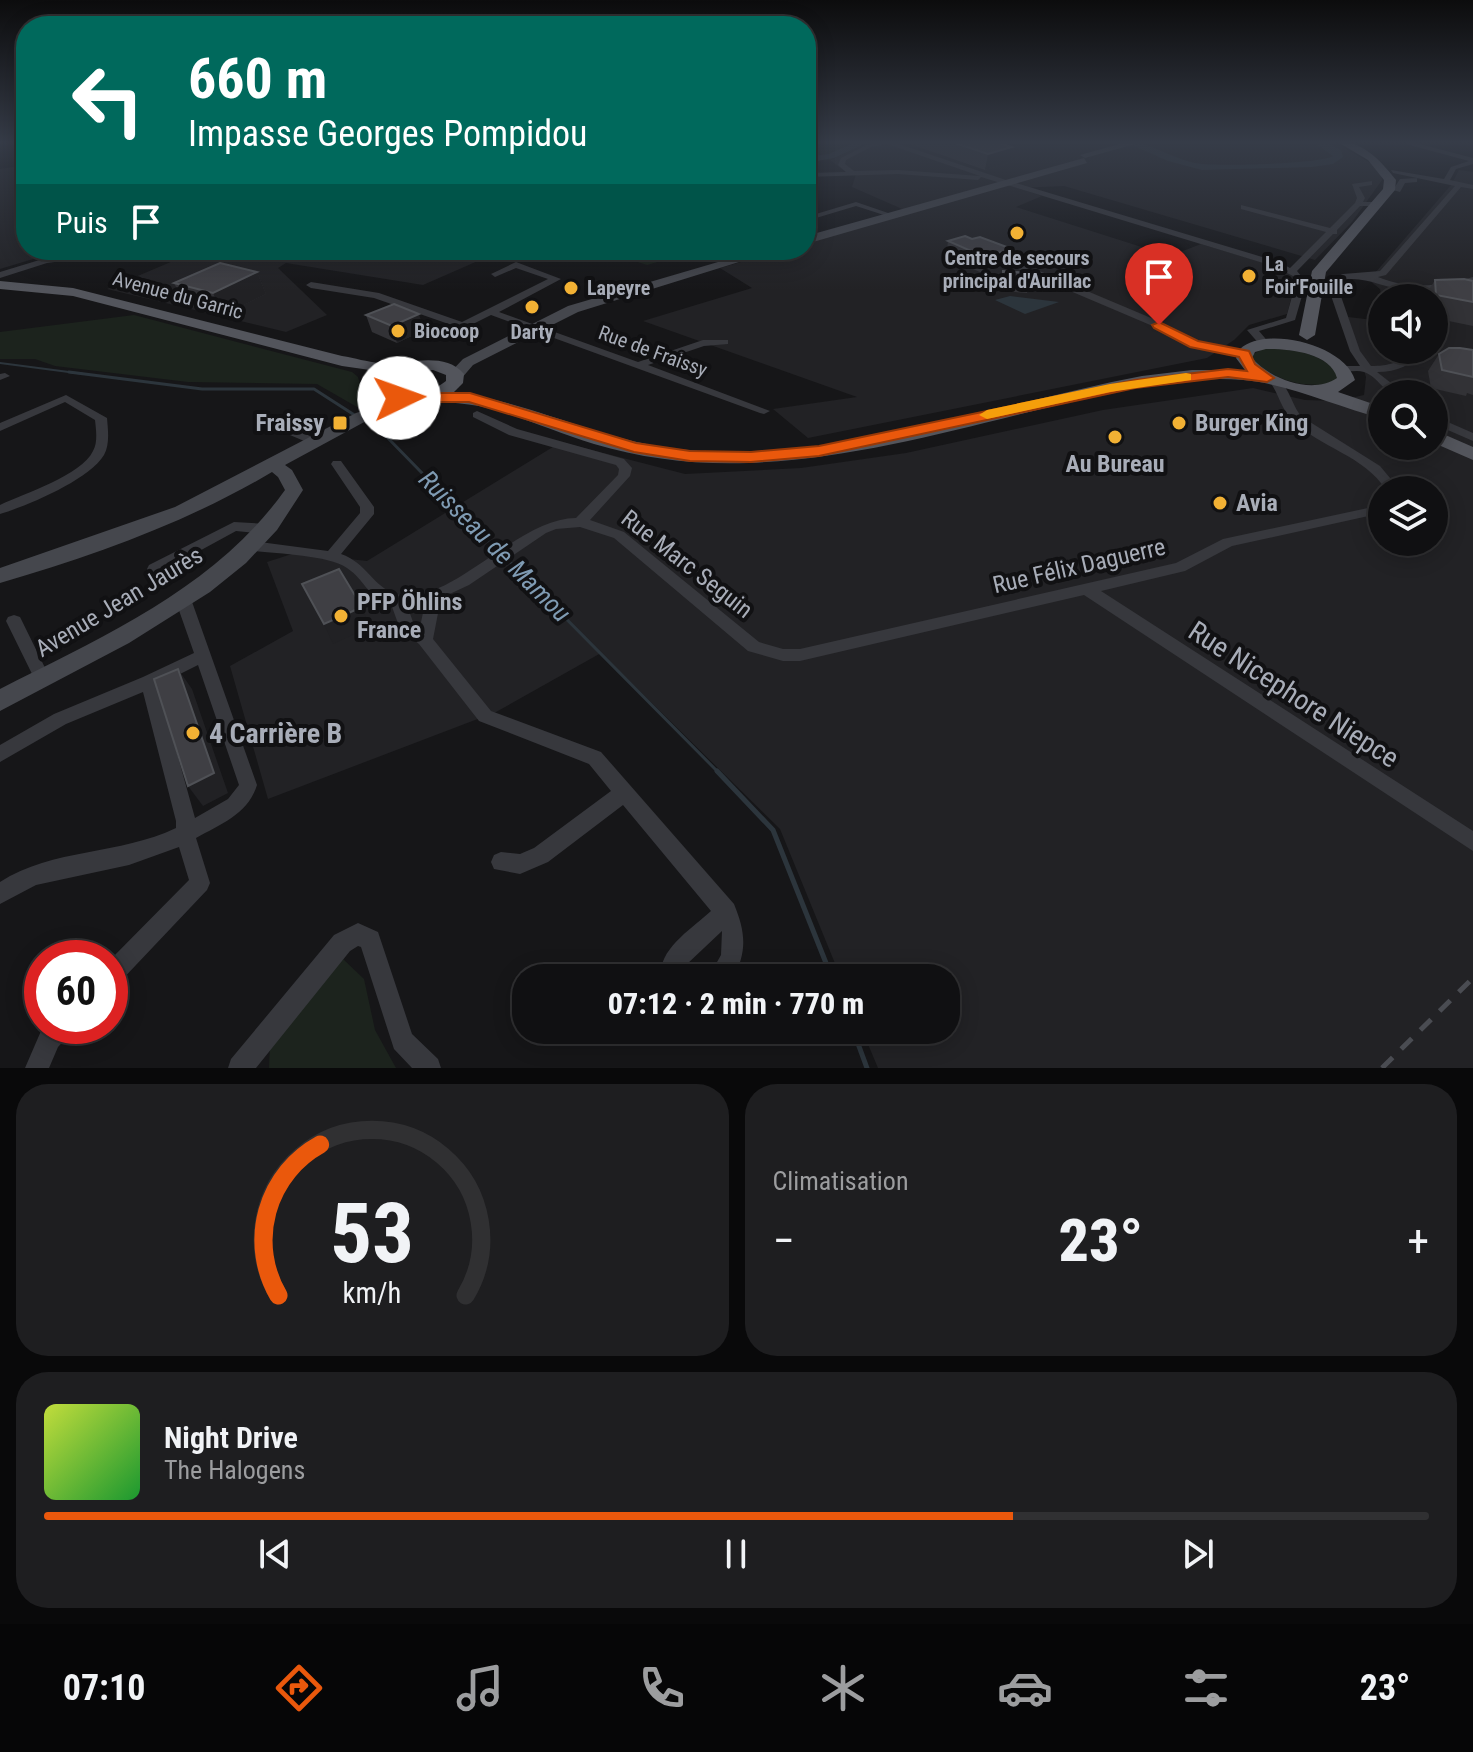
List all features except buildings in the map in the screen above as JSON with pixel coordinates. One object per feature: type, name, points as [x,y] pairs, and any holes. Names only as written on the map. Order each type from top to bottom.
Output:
[{"type":"main road","points":[[1360,226],[1385,191]]},
{"type":"main road","points":[[1368,405],[1350,395],[1343,377],[1307,335],[1319,271],[1388,191]]},
{"type":"main road","name":"Avenue du Garric","points":[[0,285],[86,294],[342,361],[380,368],[451,373]]},
{"type":"main road","points":[[1291,345],[1307,335]]},
{"type":"main road","points":[[451,373],[475,392],[518,410],[634,448],[701,457],[763,456],[850,445],[1110,388],[1228,373],[1240,369],[1248,349],[1265,344],[1291,345],[1321,354]]},
{"type":"main road","points":[[1245,358],[1271,380]]},
{"type":"main road","name":"Avenue du Garric","points":[[342,361],[378,374],[399,398],[470,397],[518,410]]},
{"type":"main road","points":[[388,388],[398,373],[409,368]]},
{"type":"main road","points":[[424,398],[449,388],[451,373]]},
{"type":"main road","points":[[1228,373],[1309,389],[1368,408]]},
{"type":"main road","points":[[1309,389],[1343,377]]},
{"type":"main road","points":[[1454,437],[1473,454]]},
{"type":"street","points":[[816,236],[966,191]]},
{"type":"street","points":[[816,236],[966,191]]},
{"type":"street","points":[[1031,191],[1292,271],[1301,282],[1293,317],[1251,332],[1265,344]]},
{"type":"street","points":[[1292,271],[1334,232],[1358,204],[1361,198],[1357,191]]},
{"type":"street","points":[[1381,380],[1369,371],[1355,351],[1331,281],[1339,277],[1369,277],[1383,273],[1454,191]]},
{"type":"street","points":[[816,216],[856,204],[887,214]]},
{"type":"street","points":[[1358,204],[1378,204]]},
{"type":"street","points":[[1244,207],[1334,232]]},
{"type":"street","points":[[0,275],[53,260]]},
{"type":"street","points":[[451,373],[532,326],[585,301],[726,260]]},
{"type":"street","points":[[532,326],[587,304],[738,260]]},
{"type":"street","points":[[1018,263],[1159,325],[1194,344],[1245,358]]},
{"type":"street","points":[[311,285],[376,295],[455,326],[470,325],[556,279],[516,265],[495,274]]},
{"type":"street","points":[[1369,277],[1387,284]]},
{"type":"street","points":[[1448,287],[1473,280]]},
{"type":"street","name":"Rue de Fraissy","points":[[494,313],[764,411]]},
{"type":"street","points":[[638,365],[703,343],[724,342]]},
{"type":"street","points":[[1343,377],[1402,364]]},
{"type":"street","points":[[1271,380],[1286,394],[1289,407],[1298,420],[1373,467],[1381,476]]},
{"type":"street","points":[[372,413],[388,388]]},
{"type":"street","points":[[1289,407],[1292,395],[1309,389]]},
{"type":"street","points":[[0,427],[66,398],[101,418],[103,436],[97,456],[77,472],[0,510]]},
{"type":"street","points":[[0,576],[165,518],[213,497],[372,413],[424,398]]},
{"type":"street","points":[[154,569],[234,526],[260,538],[343,560],[358,568],[381,595],[397,599],[434,596],[555,523],[580,522],[624,476],[626,468],[620,462],[513,432],[477,415]]},
{"type":"street","points":[[259,423],[273,423],[316,442]]},
{"type":"street","name":"Avenue Jean Jaurès","points":[[0,701],[183,599],[260,538],[294,490],[286,474],[272,464]]},
{"type":"street","points":[[330,558],[367,514],[367,507],[337,464]]},
{"type":"street","name":"Rue Félix Daguerre","points":[[783,655],[800,655],[1180,567],[1228,542],[1368,512]]},
{"type":"street","name":"Rue Marc Seguin","points":[[580,522],[598,525],[619,535],[754,647],[783,655]]},
{"type":"street","name":"Rue Nicephore Niepce","points":[[1087,589],[1473,842]]},
{"type":"street","points":[[425,640],[434,596]]},
{"type":"street","points":[[0,894],[41,873],[147,850],[185,834],[239,803],[246,794],[248,785],[183,599]]},
{"type":"street","points":[[397,599],[406,625],[425,640],[485,716],[595,758],[726,912],[735,932],[731,964]]},
{"type":"street","points":[[14,621],[42,678]]},
{"type":"street","points":[[0,754],[60,719],[204,655]]},
{"type":"street","points":[[128,957],[200,883],[185,834],[186,821],[149,682]]},
{"type":"street","points":[[501,862],[520,864],[541,855],[623,793]]},
{"type":"street","points":[[674,964],[726,912]]},
{"type":"street","points":[[248,1065],[342,943],[358,934],[370,940],[402,1041],[429,1068]]},
{"type":"street","points":[[37,1068],[47,1044]]},
{"type":"shaded area","points":[[0,191],[16,191],[16,260],[30,260],[0,269]]},
{"type":"shaded area","points":[[861,191],[1027,191],[1042,196],[1016,207],[1170,256],[1201,244],[1298,273],[1287,314],[1249,325],[1234,340],[1207,358],[808,438],[773,409],[857,397],[643,321],[752,288],[720,268],[748,260],[816,260],[816,240],[909,212]]},
{"type":"shaded area","points":[[1080,191],[1374,191],[1352,222],[1315,260]]},
{"type":"shaded area","points":[[1446,191],[1473,191],[1473,1068],[878,1068],[868,1044],[960,1044],[960,964],[835,964],[780,829],[601,653],[496,712],[268,799],[230,666],[293,631],[267,562],[295,553],[367,561],[561,442],[685,474],[801,468],[906,453],[1103,410],[1253,388],[1305,400],[1337,401],[1364,395],[1366,377],[1348,317],[1368,319],[1368,364],[1448,364],[1448,284],[1374,284],[1369,280]]},
{"type":"shaded area","points":[[175,260],[480,260],[423,285],[286,263],[278,268],[327,315],[286,332],[107,289]]},
{"type":"shaded area","points":[[631,260],[665,260],[647,265]]},
{"type":"shaded area","points":[[1010,296],[1059,302],[1025,314],[995,300]]},
{"type":"shaded area","points":[[134,315],[352,372],[358,377],[365,402],[357,407],[317,384],[188,382],[55,366],[35,359],[0,359],[0,332]]},
{"type":"shaded area","points":[[1264,348],[1315,356],[1340,375],[1332,384],[1290,381],[1252,361],[1252,355]]},
{"type":"shaded area","points":[[343,959],[364,979],[375,1030],[396,1068],[269,1068],[270,1045]]},
{"type":"waterway","name":"Ruisseau de Mamou","points":[[0,363],[84,374]]},
{"type":"waterway","name":"Ruisseau de Mamou","points":[[69,372],[202,389],[314,389],[356,416]]},
{"type":"waterway","name":"Ruisseau de Mamou","points":[[363,419],[384,434],[500,553]]},
{"type":"waterway","name":"Ruisseau de Mamou","points":[[506,558],[719,773]]},
{"type":"waterway","name":"Ruisseau de Mamou","points":[[717,771],[773,830],[826,964]]},
{"type":"waterway","name":"Ruisseau de Mamou","points":[[858,1044],[867,1068]]},
{"type":"railway","points":[[1382,1068],[1473,978]]},
{"type":"slow traffic","points":[[987,415],[1110,388],[1186,377]]},
{"type":"place","name":"Centre de secours principal d'Aurillac","points":[[1017,233]]},
{"type":"place","name":"La Foir'Fouille","points":[[1249,276]]},
{"type":"place","name":"Lapeyre","points":[[571,288]]},
{"type":"place","name":"Darty","points":[[532,307]]},
{"type":"place","name":"Biocoop","points":[[398,331]]},
{"type":"place","name":"Fraissy","points":[[340,423]]},
{"type":"place","name":"Burger King","points":[[1179,423]]},
{"type":"place","name":"Au Bureau","points":[[1115,437]]},
{"type":"place","name":"Avia","points":[[1220,503]]},
{"type":"place","name":"PFP Öhlins France","points":[[341,616]]},
{"type":"place","name":"4 Carrière B","points":[[193,733]]},
{"type":"route","points":[[399,398],[470,397],[634,448],[690,456],[751,457],[819,451],[1135,384],[1228,373],[1267,378],[1249,366],[1244,354],[1194,344],[1159,325]]}]
